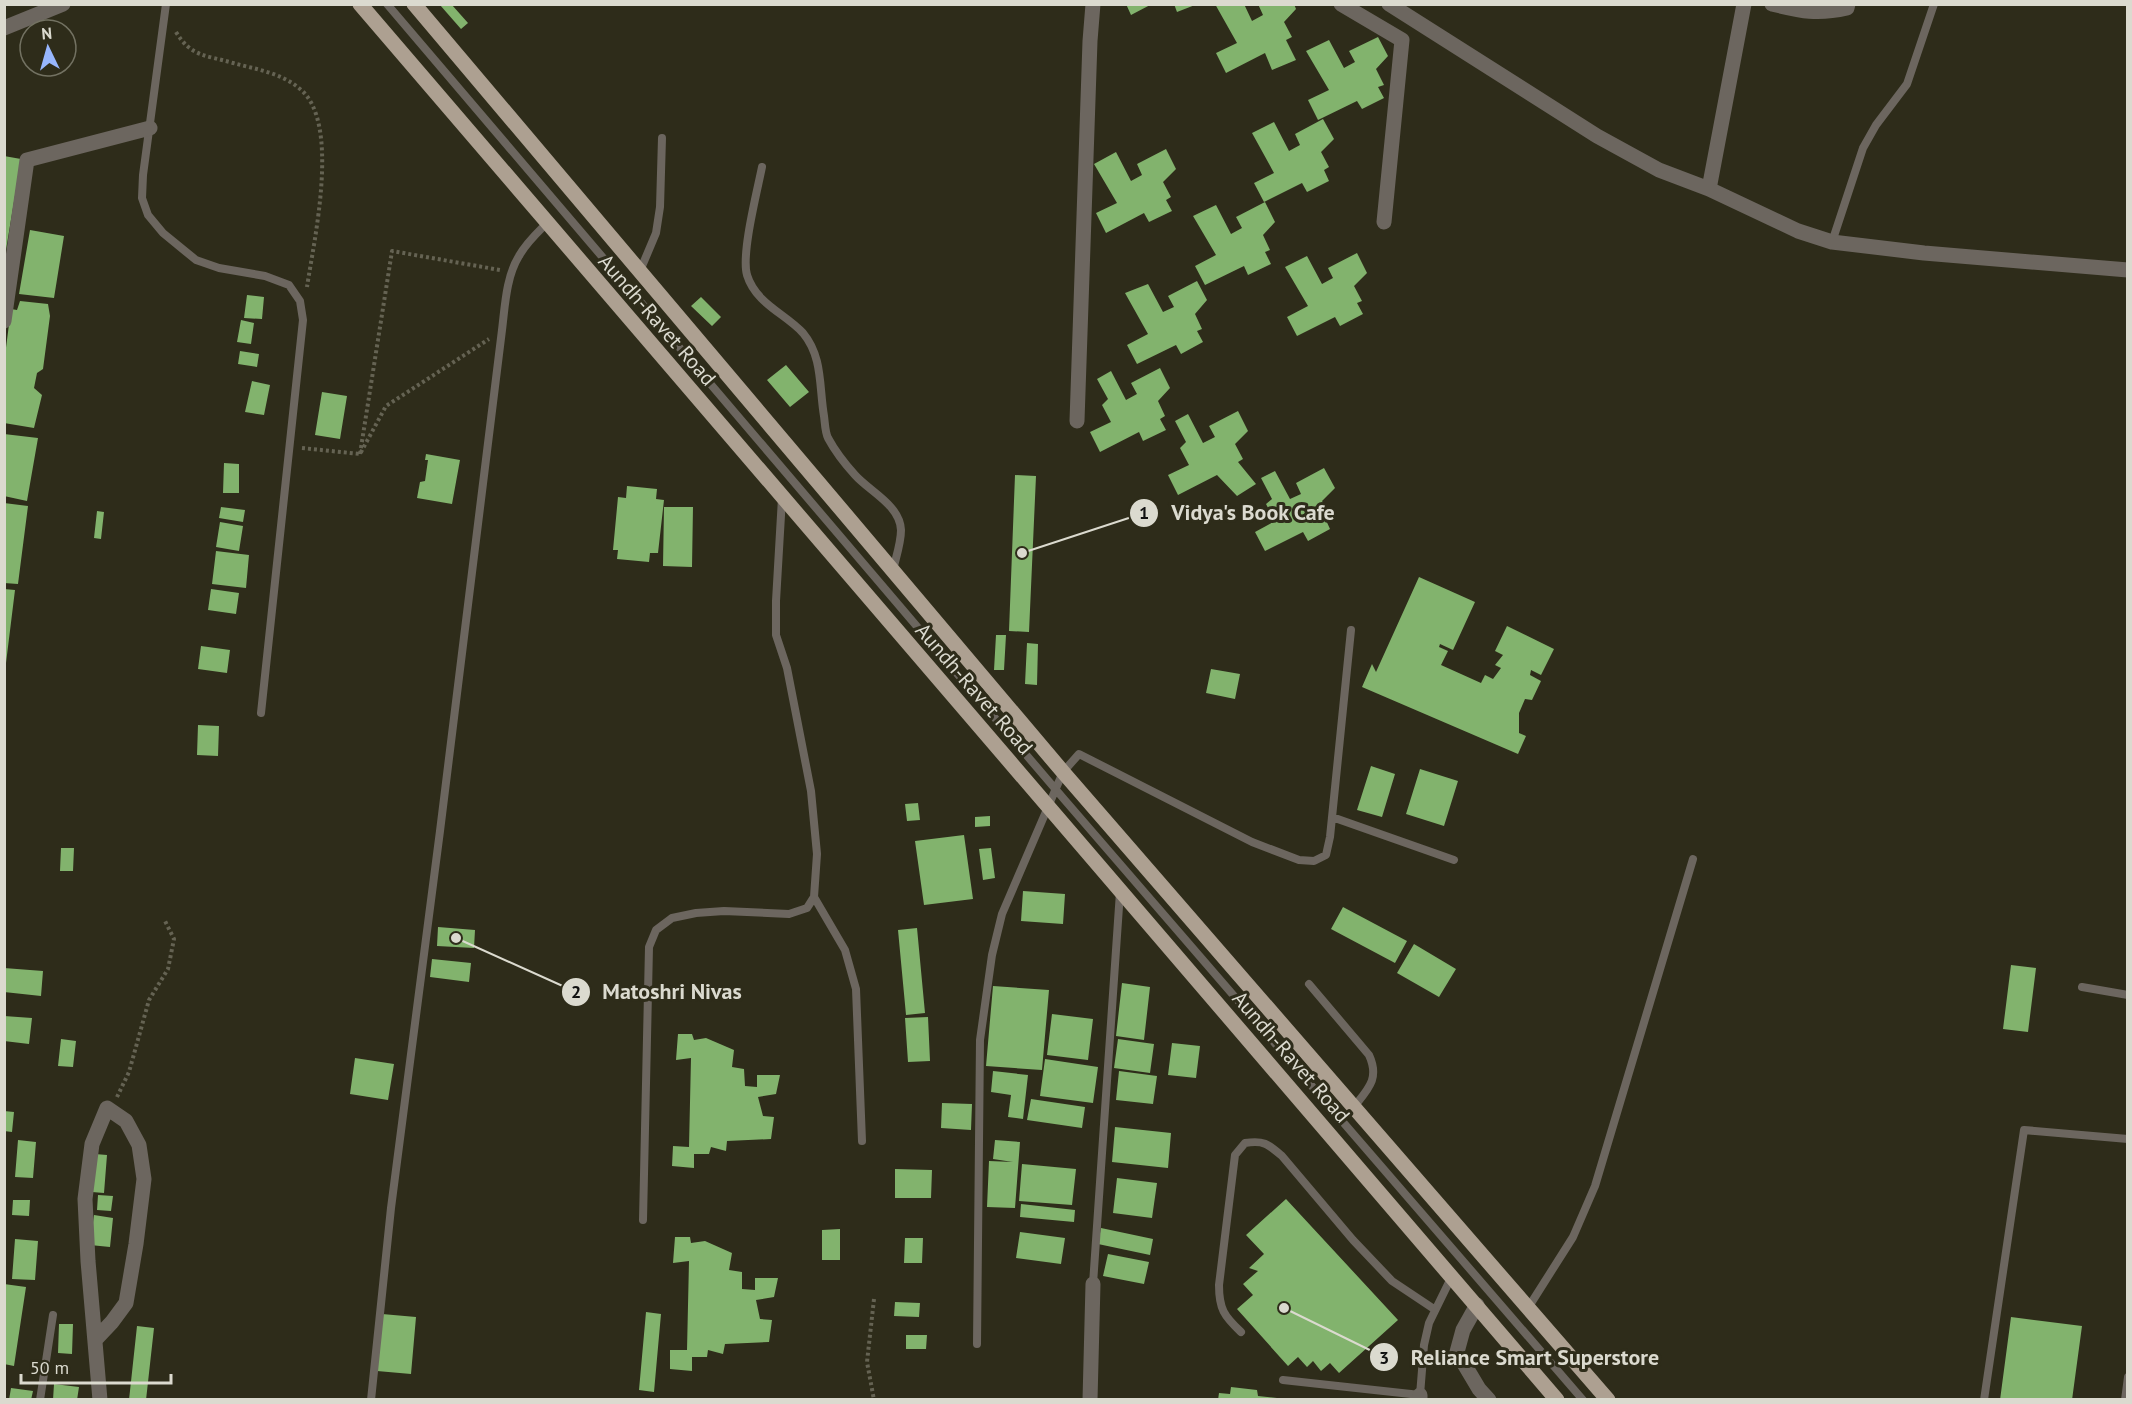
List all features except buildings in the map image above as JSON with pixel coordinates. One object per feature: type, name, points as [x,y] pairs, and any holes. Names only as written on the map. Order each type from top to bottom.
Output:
[{"type":"main road","name":"Aundh-Ravet Road","points":[[360,4],[1557,1400]]},
{"type":"main road","name":"Aundh-Ravet Road","points":[[414,4],[1063,772],[1608,1400]]},
{"type":"street","points":[[4,28],[63,4]]},
{"type":"street","points":[[1077,421],[1093,4]]},
{"type":"street","points":[[1341,4],[1402,40],[1384,222]]},
{"type":"street","points":[[1389,4],[1597,136],[1659,170],[1709,189],[1798,231],[1832,242],[1924,253],[2127,270]]},
{"type":"street","points":[[1709,189],[1744,4]]},
{"type":"street","points":[[1772,4],[1808,12],[1827,13],[1847,8],[1848,4]]},
{"type":"street","points":[[4,321],[27,160],[150,128]]},
{"type":"street","points":[[95,1340],[126,1304],[144,1179],[139,1145],[126,1121],[107,1108],[92,1144],[85,1199],[87,1250],[100,1400]]},
{"type":"street","points":[[1090,1400],[1093,1284]]},
{"type":"street","points":[[1477,1305],[1463,1330],[1457,1352],[1479,1389],[1489,1400]]},
{"type":"lane","points":[[387,4],[1055,788],[1583,1400]]},
{"type":"lane","points":[[1832,242],[1863,148],[1876,124],[1907,84],[1934,4]]},
{"type":"lane","points":[[165,9],[142,198],[148,215],[163,233],[196,260],[219,268],[265,276],[289,285],[300,301],[303,320],[261,713]]},
{"type":"lane","points":[[640,271],[656,233],[660,207],[662,138]]},
{"type":"lane","points":[[762,167],[745,257],[746,274],[753,289],[777,313],[803,333],[817,355],[827,435],[838,454],[856,476],[897,516],[901,528],[893,570]]},
{"type":"lane","points":[[371,1400],[392,1208],[502,330],[509,284],[517,258],[547,223]]},
{"type":"lane","points":[[644,1220],[649,947],[656,930],[672,918],[696,913],[724,911],[789,914],[807,908],[814,897],[817,854],[811,791],[787,668],[776,635],[782,498]]},
{"type":"lane","points":[[976,1344],[980,1040],[992,955],[1002,914],[1063,772],[1079,754],[1252,842],[1299,860],[1314,861],[1326,855],[1351,630]]},
{"type":"lane","points":[[1332,817],[1454,860]]},
{"type":"lane","points":[[1528,1308],[1573,1237],[1595,1186],[1693,859]]},
{"type":"lane","points":[[1093,1284],[1120,892]]},
{"type":"lane","points":[[814,897],[845,950],[856,989],[862,1141]]},
{"type":"lane","points":[[1309,984],[1369,1054],[1373,1065],[1374,1076],[1370,1087],[1353,1108]]},
{"type":"lane","points":[[2082,987],[2127,995]]},
{"type":"lane","points":[[1984,1400],[2024,1130],[2127,1139]]},
{"type":"lane","points":[[1241,1332],[1223,1311],[1219,1297],[1220,1284],[1234,1155],[1245,1143],[1259,1141],[1271,1146],[1282,1156],[1353,1240],[1392,1281],[1434,1309]]},
{"type":"lane","points":[[1283,1380],[1420,1397],[1429,1323],[1452,1276]]},
{"type":"lane","points":[[40,1400],[52,1315]]},
{"type":"lane","points":[[2125,1400],[2127,1377]]},
{"type":"path","points":[[165,9],[179,37],[190,51],[284,78],[302,90],[318,116],[322,151],[320,201],[303,320]]},
{"type":"path","points":[[360,454],[392,251],[513,272]]},
{"type":"path","points":[[360,454],[386,406],[502,330]]},
{"type":"path","points":[[289,447],[360,454]]},
{"type":"path","points":[[107,1108],[117,1097],[129,1072],[149,1000],[168,969],[174,939],[164,919]]},
{"type":"path","points":[[874,1299],[867,1362],[874,1400]]},
{"type":"place","name":"Vidya's Book Cafe","points":[[1022,553]]},
{"type":"place","name":"Matoshri Nivas","points":[[456,938]]},
{"type":"place","name":"Reliance Smart Superstore","points":[[1284,1308]]}]
